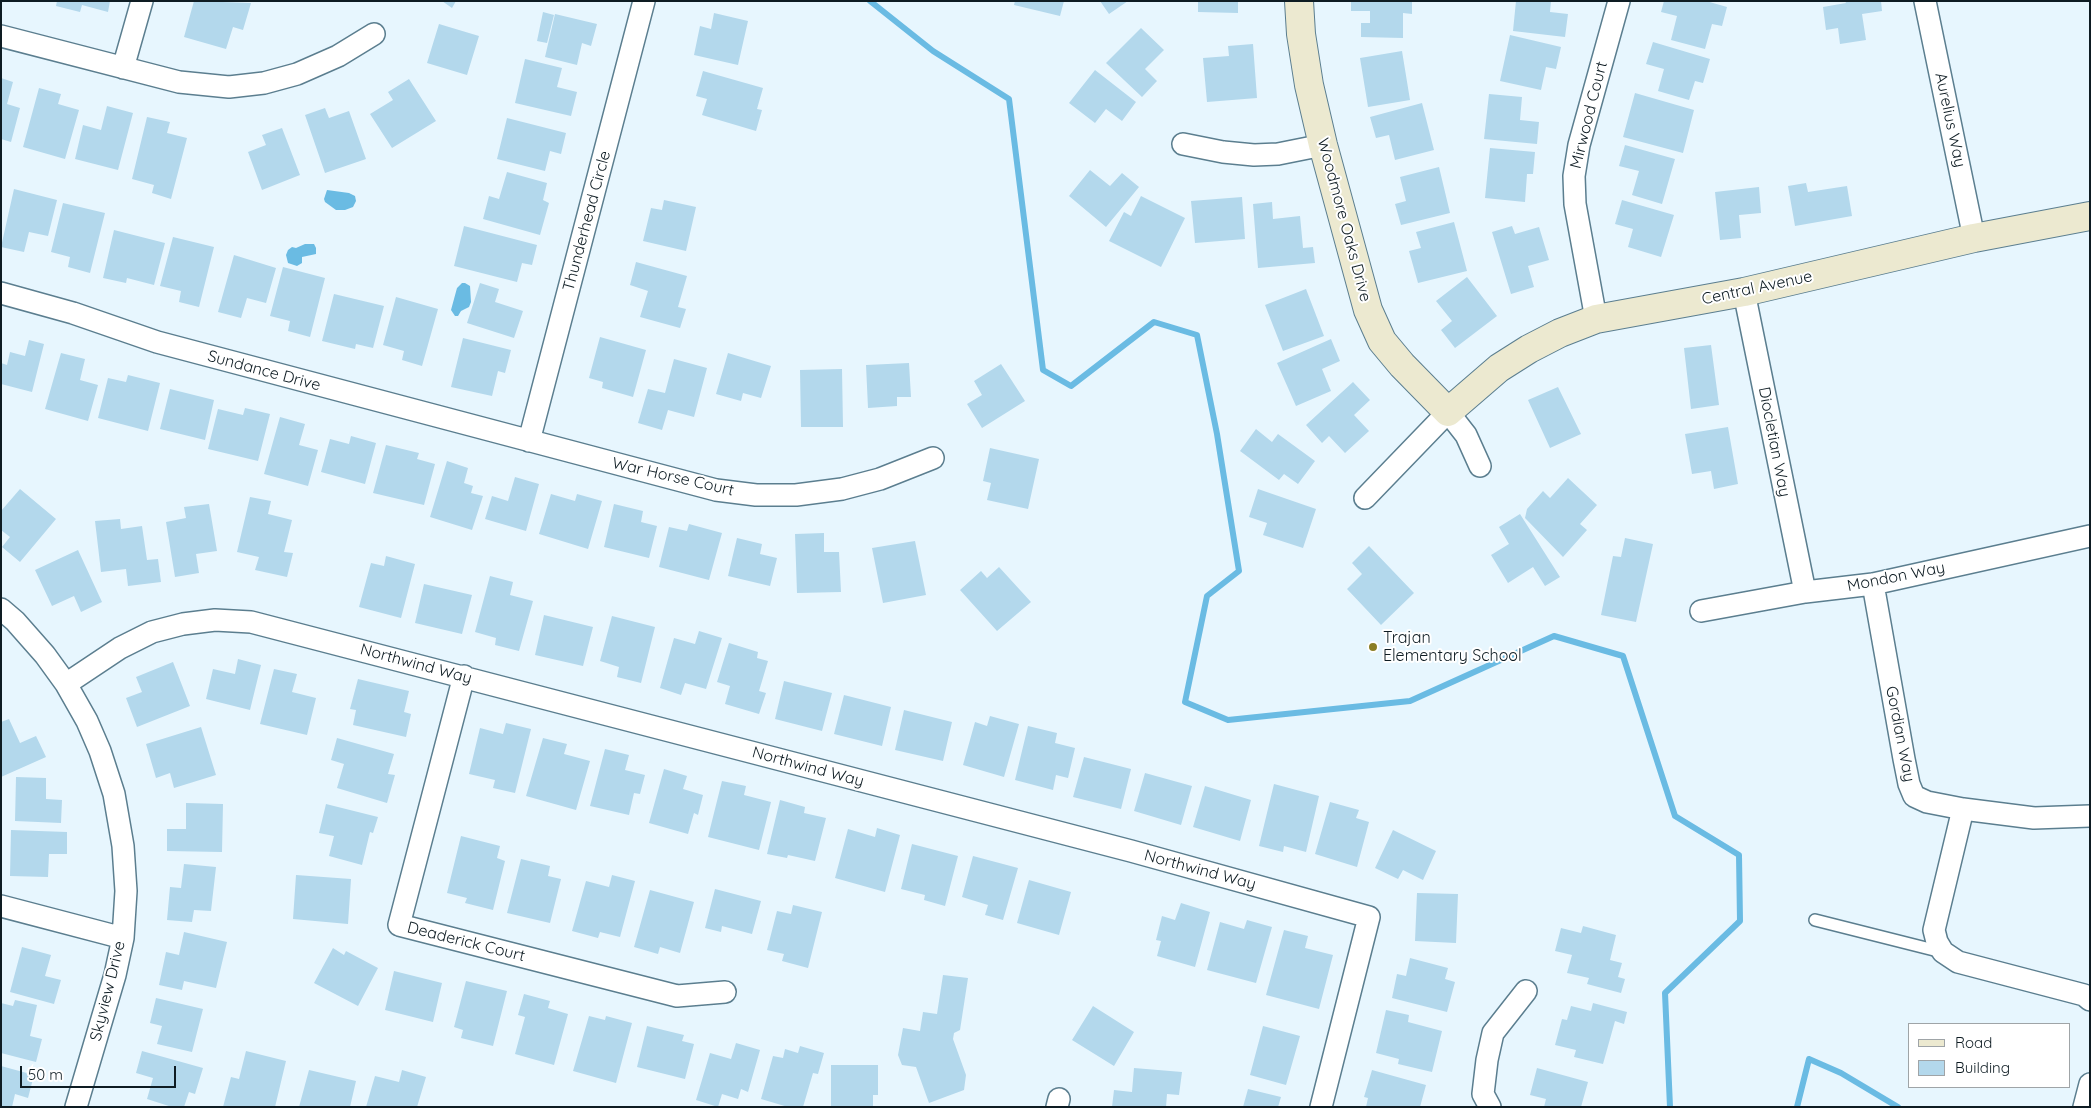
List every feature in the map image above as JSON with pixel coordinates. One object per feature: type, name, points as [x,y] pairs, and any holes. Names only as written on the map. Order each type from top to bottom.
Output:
[{"type":"street","points":[[123,68],[142,1]]},
{"type":"street","name":"Thunderhead Circle","points":[[529,441],[644,1]]},
{"type":"street","name":"Woodmore Oaks Drive","points":[[1299,1],[1301,34],[1309,85],[1323,145],[1368,310],[1382,341],[1402,365],[1448,412]]},
{"type":"street","name":"Mirwood Court","points":[[1596,319],[1578,222],[1574,176],[1579,145],[1619,1]]},
{"type":"street","name":"Aurelius Way","points":[[1925,1],[1974,238]]},
{"type":"street","points":[[1,36],[180,82],[229,87],[264,83],[297,74],[338,56],[374,34]]},
{"type":"street","points":[[1183,144],[1223,152],[1254,155],[1278,154],[1323,145]]},
{"type":"street","name":"Central Avenue","points":[[1365,498],[1448,412],[1499,368],[1529,349],[1560,333],[1596,319],[1744,292],[1974,238],[2090,216]]},
{"type":"street","name":"Diocletian Way","points":[[1744,292],[1805,592]]},
{"type":"street","name":"Sundance Drive","points":[[1,293],[73,313],[157,342],[529,441]]},
{"type":"street","points":[[1448,412],[1466,435],[1480,466]]},
{"type":"street","name":"War Horse Court","points":[[529,441],[716,490],[756,495],[796,495],[842,490],[880,479],[933,458]]},
{"type":"street","name":"Mondon Way","points":[[1701,612],[1805,592],[1873,584],[2090,536]]},
{"type":"street","name":"Gordian Way","points":[[1873,584],[1909,784],[1914,796],[1928,802],[1963,810],[2034,818],[2090,816]]},
{"type":"street","name":"Skyview Drive","points":[[1,609],[15,621],[45,655],[66,684],[94,736],[114,794],[123,846],[126,891],[122,938],[115,975],[76,1107]]},
{"type":"street","name":"Northwind Way","points":[[66,684],[120,648],[152,632],[183,624],[215,620],[251,622],[1131,851],[1369,917],[1321,1107]]},
{"type":"street","name":"Deaderick Court","points":[[464,676],[399,925],[677,996],[725,992]]},
{"type":"street","points":[[1963,810],[1934,930],[1937,942],[1943,952],[1958,962],[2084,995],[2090,1000]]},
{"type":"street","points":[[1,906],[122,938]]},
{"type":"street","points":[[1490,1107],[1483,1094],[1486,1060],[1493,1033],[1526,991]]},
{"type":"street","points":[[2084,1107],[2090,1084]]},
{"type":"lane","points":[[1815,920],[1943,952]]},
{"type":"water","points":[[327,190],[349,193],[355,196],[356,201],[353,207],[345,210],[336,210],[325,202]]},
{"type":"water","points":[[305,244],[314,244],[316,254],[302,257],[302,263],[297,266],[288,263],[286,255],[288,250]]},
{"type":"water","points":[[462,283],[470,286],[471,302],[469,307],[461,311],[458,316],[455,316],[451,310],[457,288]]},
{"type":"building","points":[[57,1],[110,1],[108,12],[82,5],[80,12],[56,6]]},
{"type":"building","points":[[194,1],[251,3],[243,30],[233,27],[226,49],[184,37]]},
{"type":"building","points":[[442,1],[456,1],[452,8]]},
{"type":"building","points":[[1015,1],[1064,1],[1060,16],[1014,5]]},
{"type":"building","points":[[1100,1],[1128,1],[1109,14]]},
{"type":"building","points":[[1198,1],[1238,1],[1238,13],[1198,12]]},
{"type":"building","points":[[1351,1],[1412,1],[1412,14],[1403,13],[1403,38],[1361,37],[1361,23],[1370,23],[1370,11],[1351,11]]},
{"type":"building","points":[[1516,1],[1551,1],[1550,12],[1568,14],[1565,37],[1513,31]]},
{"type":"building","points":[[1664,1],[1706,1],[1727,7],[1722,26],[1712,24],[1705,49],[1671,40],[1677,16],[1661,12]]},
{"type":"building","points":[[1845,1],[1881,1],[1882,11],[1862,14],[1866,40],[1840,44],[1838,28],[1826,30],[1823,7],[1846,3]]},
{"type":"building","points":[[543,12],[554,15],[547,43],[537,41]]},
{"type":"building","points":[[714,13],[748,21],[738,65],[694,55],[700,26],[711,29]]},
{"type":"building","points":[[555,14],[597,24],[591,46],[582,43],[577,65],[545,57]]},
{"type":"building","points":[[439,24],[479,36],[467,75],[427,63]]},
{"type":"building","points":[[1141,28],[1164,50],[1145,69],[1157,81],[1142,97],[1106,63]]},
{"type":"building","points":[[1510,35],[1561,47],[1556,69],[1546,67],[1541,90],[1500,81]]},
{"type":"building","points":[[1653,42],[1710,59],[1703,83],[1695,81],[1689,100],[1658,91],[1664,69],[1646,64]]},
{"type":"building","points":[[1253,44],[1257,98],[1207,102],[1203,58],[1229,56],[1228,46]]},
{"type":"building","points":[[1402,51],[1410,100],[1368,107],[1360,58]]},
{"type":"building","points":[[525,59],[562,68],[557,87],[577,92],[571,116],[515,103]]},
{"type":"building","points":[[1095,70],[1136,102],[1122,121],[1106,109],[1095,123],[1069,103]]},
{"type":"building","points":[[703,71],[763,88],[757,109],[762,110],[756,131],[702,115],[707,99],[696,96]]},
{"type":"building","points":[[1,78],[13,82],[7,104],[20,108],[11,142],[1,139]]},
{"type":"building","points":[[409,79],[436,121],[392,148],[370,114],[393,100],[388,92]]},
{"type":"building","points":[[39,88],[61,94],[58,104],[79,110],[65,159],[23,147]]},
{"type":"building","points":[[1635,93],[1694,110],[1683,153],[1623,137]]},
{"type":"building","points":[[1489,94],[1522,97],[1520,120],[1539,122],[1537,144],[1484,139]]},
{"type":"building","points":[[1422,103],[1434,150],[1395,160],[1389,135],[1376,138],[1370,117]]},
{"type":"building","points":[[107,106],[133,113],[118,170],[75,159],[83,125],[101,130]]},
{"type":"building","points":[[325,108],[329,118],[349,111],[366,159],[325,173],[305,115]]},
{"type":"building","points":[[147,117],[170,122],[167,133],[187,138],[171,199],[152,193],[154,185],[132,179]]},
{"type":"building","points":[[507,118],[566,133],[561,154],[550,151],[545,171],[497,159]]},
{"type":"building","points":[[282,128],[300,175],[262,190],[248,152],[266,145],[262,135]]},
{"type":"building","points":[[1625,145],[1675,159],[1662,204],[1632,195],[1639,171],[1619,166]]},
{"type":"building","points":[[1490,148],[1535,152],[1533,174],[1527,174],[1525,202],[1485,198]]},
{"type":"building","points":[[1439,167],[1450,213],[1401,225],[1395,204],[1406,201],[1400,177]]},
{"type":"building","points":[[1090,170],[1110,186],[1122,173],[1139,187],[1106,227],[1069,196]]},
{"type":"building","points":[[507,172],[547,183],[543,200],[549,203],[540,235],[483,219],[489,196],[499,199]]},
{"type":"building","points":[[1806,183],[1808,192],[1847,186],[1852,216],[1795,226],[1788,186]]},
{"type":"building","points":[[1759,187],[1761,213],[1739,215],[1741,238],[1720,240],[1715,192]]},
{"type":"building","points":[[14,189],[57,200],[48,236],[29,232],[24,252],[1,247]]},
{"type":"building","points":[[1141,196],[1185,218],[1161,267],[1109,241],[1124,212],[1131,216]]},
{"type":"building","points":[[1242,197],[1245,239],[1195,243],[1191,201]]},
{"type":"building","points":[[664,200],[696,207],[686,251],[643,241],[651,208],[662,210]]},
{"type":"building","points":[[1622,200],[1674,215],[1661,257],[1628,247],[1633,229],[1615,224]]},
{"type":"building","points":[[1272,202],[1273,219],[1300,216],[1303,248],[1313,247],[1315,263],[1258,268],[1253,204]]},
{"type":"building","points":[[63,203],[105,213],[90,273],[68,267],[70,257],[51,252]]},
{"type":"building","points":[[1454,222],[1467,271],[1418,283],[1409,251],[1421,248],[1416,232]]},
{"type":"building","points":[[464,226],[537,245],[532,265],[522,263],[517,282],[454,266]]},
{"type":"building","points":[[1512,226],[1515,234],[1539,227],[1549,260],[1528,266],[1534,287],[1511,294],[1492,232]]},
{"type":"building","points":[[114,230],[165,243],[154,285],[127,278],[126,283],[103,278]]},
{"type":"building","points":[[173,237],[214,247],[199,307],[179,302],[181,291],[160,286]]},
{"type":"building","points":[[234,255],[276,268],[266,303],[247,298],[241,318],[218,312]]},
{"type":"building","points":[[636,262],[687,276],[678,307],[686,309],[680,328],[640,317],[648,291],[630,285]]},
{"type":"building","points":[[283,267],[325,278],[310,337],[288,331],[290,321],[270,316]]},
{"type":"building","points":[[1467,277],[1497,316],[1455,348],[1441,330],[1452,321],[1436,301]]},
{"type":"building","points":[[480,283],[499,289],[495,302],[523,311],[514,338],[467,323]]},
{"type":"building","points":[[1306,289],[1324,336],[1283,351],[1265,305]]},
{"type":"building","points":[[334,294],[384,306],[373,348],[356,344],[355,349],[322,341]]},
{"type":"building","points":[[396,297],[438,309],[422,366],[402,360],[404,351],[383,345]]},
{"type":"building","points":[[600,337],[646,350],[633,397],[602,388],[603,382],[589,378]]},
{"type":"building","points":[[463,338],[511,350],[505,373],[498,371],[492,396],[451,387]]},
{"type":"building","points":[[1331,339],[1340,361],[1322,369],[1331,391],[1296,406],[1277,363]]},
{"type":"building","points":[[29,340],[44,344],[32,392],[1,384],[1,363],[7,365],[10,352],[25,356]]},
{"type":"building","points":[[1711,345],[1719,405],[1691,409],[1684,348]]},
{"type":"building","points":[[61,353],[85,359],[80,380],[98,385],[88,421],[45,409]]},
{"type":"building","points":[[728,353],[771,366],[761,398],[743,393],[741,401],[716,394]]},
{"type":"building","points":[[674,359],[707,368],[694,417],[668,410],[662,430],[638,423],[648,389],[665,393]]},
{"type":"building","points":[[909,363],[911,397],[897,397],[897,406],[868,408],[866,365]]},
{"type":"building","points":[[1001,364],[1025,401],[982,428],[967,404],[982,395],[974,381]]},
{"type":"building","points":[[842,369],[843,427],[801,427],[800,370]]},
{"type":"building","points":[[128,375],[160,383],[148,431],[98,418],[108,378],[126,382]]},
{"type":"building","points":[[1353,382],[1370,400],[1354,415],[1369,431],[1345,453],[1329,436],[1322,443],[1306,425]]},
{"type":"building","points":[[1558,387],[1581,434],[1550,448],[1528,400]]},
{"type":"building","points":[[170,389],[214,400],[205,440],[160,429]]},
{"type":"building","points":[[245,408],[270,414],[258,461],[208,449],[218,409],[243,415]]},
{"type":"building","points":[[280,417],[305,424],[299,445],[318,450],[308,486],[264,474]]},
{"type":"building","points":[[1728,427],[1738,484],[1714,489],[1711,471],[1692,474],[1685,434]]},
{"type":"building","points":[[1256,429],[1272,442],[1278,434],[1315,461],[1298,484],[1284,474],[1279,480],[1240,451]]},
{"type":"building","points":[[351,436],[376,443],[365,484],[321,472],[330,439],[349,444]]},
{"type":"building","points":[[386,445],[419,453],[417,459],[435,464],[424,505],[373,493]]},
{"type":"building","points":[[990,448],[1039,459],[1028,509],[987,500],[991,483],[983,481]]},
{"type":"building","points":[[447,461],[468,468],[464,483],[473,486],[471,493],[483,496],[472,530],[430,517]]},
{"type":"building","points":[[515,477],[539,484],[526,531],[485,519],[492,496],[508,501]]},
{"type":"building","points":[[1568,478],[1597,505],[1580,524],[1587,530],[1563,557],[1525,518],[1527,509],[1543,491],[1550,498]]},
{"type":"building","points":[[20,489],[56,519],[20,562],[2,547],[10,537],[1,530],[1,511]]},
{"type":"building","points":[[1258,489],[1316,509],[1303,548],[1263,535],[1267,523],[1249,517]]},
{"type":"building","points":[[551,494],[575,501],[577,494],[602,501],[588,549],[539,534]]},
{"type":"building","points":[[250,497],[271,501],[268,514],[292,520],[284,552],[293,553],[287,577],[255,570],[259,557],[237,552]]},
{"type":"building","points":[[209,504],[217,551],[196,554],[199,573],[175,577],[166,522],[186,518],[184,507]]},
{"type":"building","points":[[614,504],[643,511],[641,522],[657,526],[649,558],[604,547]]},
{"type":"building","points":[[1520,514],[1560,577],[1545,586],[1533,567],[1508,583],[1491,555],[1509,544],[1499,527]]},
{"type":"building","points":[[120,519],[121,529],[142,526],[147,560],[158,559],[161,582],[128,586],[126,569],[101,572],[95,521]]},
{"type":"building","points":[[689,524],[722,533],[709,580],[659,567],[669,527],[687,531]]},
{"type":"building","points":[[824,533],[824,552],[839,552],[841,592],[797,593],[795,534]]},
{"type":"building","points":[[737,538],[762,544],[760,554],[777,558],[770,586],[728,576]]},
{"type":"building","points":[[1625,538],[1653,544],[1636,622],[1601,615],[1613,556],[1621,557]]},
{"type":"building","points":[[915,541],[926,595],[883,603],[872,548]]},
{"type":"building","points":[[1369,546],[1414,593],[1381,625],[1347,589],[1362,574],[1352,563]]},
{"type":"building","points":[[78,550],[102,602],[81,612],[74,596],[52,606],[35,570]]},
{"type":"building","points":[[386,556],[415,564],[401,618],[359,607],[371,563],[384,566]]},
{"type":"building","points":[[999,567],[1031,602],[997,631],[960,590],[981,571],[987,578]]},
{"type":"building","points":[[490,576],[513,582],[510,595],[533,601],[519,651],[495,645],[496,638],[475,632]]},
{"type":"building","points":[[424,584],[472,595],[462,634],[415,623]]},
{"type":"building","points":[[544,615],[593,627],[583,666],[535,655]]},
{"type":"building","points":[[612,616],[655,627],[641,683],[617,677],[619,667],[600,661]]},
{"type":"building","points":[[699,631],[722,638],[706,689],[685,683],[681,695],[660,688],[674,638],[695,644]]},
{"type":"building","points":[[729,643],[758,652],[757,658],[768,661],[759,691],[766,693],[759,714],[725,704],[730,686],[717,682]]},
{"type":"building","points":[[238,659],[261,665],[250,710],[206,699],[213,669],[235,674]]},
{"type":"building","points":[[173,662],[190,706],[137,727],[126,698],[142,692],[136,677]]},
{"type":"building","points":[[274,669],[297,674],[292,692],[316,698],[307,735],[260,724]]},
{"type":"building","points":[[358,679],[409,691],[404,712],[411,714],[406,737],[353,725],[356,710],[350,709]]},
{"type":"building","points":[[784,681],[832,693],[822,731],[775,719]]},
{"type":"building","points":[[844,695],[891,707],[882,746],[834,734]]},
{"type":"building","points":[[904,710],[952,722],[943,761],[895,750]]},
{"type":"building","points":[[990,716],[1019,724],[1004,777],[963,765],[975,722],[987,726]]},
{"type":"building","points":[[9,719],[20,743],[36,736],[46,757],[1,777],[1,722]]},
{"type":"building","points":[[506,723],[531,729],[515,793],[493,788],[495,780],[469,774],[480,728],[503,734]]},
{"type":"building","points":[[1028,726],[1057,733],[1055,743],[1075,748],[1068,778],[1056,775],[1053,790],[1015,780]]},
{"type":"building","points":[[201,727],[216,775],[174,788],[170,773],[156,778],[146,744]]},
{"type":"building","points":[[337,738],[394,754],[388,774],[395,775],[387,803],[337,788],[344,764],[331,760]]},
{"type":"building","points":[[543,738],[567,744],[564,754],[590,761],[576,810],[526,796]]},
{"type":"building","points":[[605,749],[629,755],[625,770],[645,775],[640,794],[634,793],[629,815],[590,806]]},
{"type":"building","points":[[1084,757],[1131,769],[1121,809],[1073,797]]},
{"type":"building","points":[[664,769],[687,776],[683,789],[703,795],[698,815],[694,813],[688,834],[649,823]]},
{"type":"building","points":[[1145,773],[1192,786],[1181,825],[1134,811]]},
{"type":"building","points":[[16,777],[46,778],[46,799],[62,800],[61,823],[15,821]]},
{"type":"building","points":[[722,781],[746,786],[744,795],[771,802],[759,850],[708,837]]},
{"type":"building","points":[[1274,784],[1319,796],[1306,852],[1284,846],[1283,852],[1259,846]]},
{"type":"building","points":[[1205,786],[1251,800],[1240,841],[1193,827]]},
{"type":"building","points":[[780,800],[805,807],[804,813],[826,818],[815,861],[788,855],[787,858],[767,854]]},
{"type":"building","points":[[1330,802],[1359,810],[1356,818],[1369,822],[1357,867],[1315,854]]},
{"type":"building","points":[[186,803],[223,804],[222,852],[167,851],[167,829],[186,829]]},
{"type":"building","points":[[326,804],[378,817],[373,833],[370,832],[362,865],[329,856],[334,836],[319,833]]},
{"type":"building","points":[[877,828],[900,835],[885,892],[835,878],[848,829],[875,837]]},
{"type":"building","points":[[11,830],[67,832],[67,854],[49,854],[48,877],[10,876]]},
{"type":"building","points":[[1393,830],[1436,851],[1423,880],[1403,870],[1398,879],[1375,868]]},
{"type":"building","points":[[461,836],[500,846],[497,858],[505,861],[493,910],[465,903],[467,898],[447,893]]},
{"type":"building","points":[[912,844],[958,856],[945,906],[924,900],[925,895],[901,889]]},
{"type":"building","points":[[973,856],[1018,868],[1003,920],[985,915],[988,905],[962,897]]},
{"type":"building","points":[[521,859],[550,866],[548,876],[561,879],[550,923],[507,913]]},
{"type":"building","points":[[184,864],[216,867],[211,911],[194,910],[192,922],[167,920],[170,887],[181,888]]},
{"type":"building","points":[[296,875],[351,879],[348,924],[293,919]]},
{"type":"building","points":[[612,875],[635,881],[620,937],[600,932],[598,938],[572,931],[586,881],[609,887]]},
{"type":"building","points":[[1029,880],[1071,892],[1059,935],[1017,923]]},
{"type":"building","points":[[715,889],[761,901],[752,934],[722,926],[721,932],[705,928]]},
{"type":"building","points":[[650,890],[694,902],[680,953],[660,947],[658,954],[634,947]]},
{"type":"building","points":[[1417,893],[1458,894],[1456,943],[1415,941]]},
{"type":"building","points":[[1181,903],[1210,912],[1195,967],[1157,956],[1161,941],[1156,940],[1162,916],[1175,920]]},
{"type":"building","points":[[793,905],[822,912],[808,968],[782,961],[784,954],[767,950],[777,911],[791,914]]},
{"type":"building","points":[[1247,920],[1272,927],[1256,983],[1207,970],[1220,922],[1244,929]]},
{"type":"building","points":[[1583,926],[1616,935],[1610,960],[1622,963],[1618,977],[1625,979],[1621,993],[1587,984],[1589,978],[1567,973],[1572,955],[1555,951],[1561,928],[1581,933]]},
{"type":"building","points":[[1284,930],[1308,936],[1305,948],[1333,955],[1319,1009],[1266,995]]},
{"type":"building","points":[[184,932],[227,942],[216,988],[184,981],[182,990],[159,985],[166,952],[179,955]]},
{"type":"building","points":[[22,947],[51,955],[45,976],[61,980],[54,1004],[10,992]]},
{"type":"building","points":[[333,948],[344,955],[346,951],[378,968],[358,1006],[314,983]]},
{"type":"building","points":[[1410,958],[1448,968],[1445,979],[1455,982],[1447,1012],[1392,998],[1397,974],[1406,976]]},
{"type":"building","points":[[394,971],[442,983],[433,1022],[385,1010]]},
{"type":"building","points":[[943,975],[968,978],[960,1030],[954,1033],[953,1039],[966,1075],[964,1090],[929,1103],[916,1067],[902,1065],[898,1055],[903,1028],[920,1031],[923,1012],[937,1014]]},
{"type":"building","points":[[466,981],[507,991],[493,1046],[461,1038],[463,1030],[454,1027]]},
{"type":"building","points":[[524,994],[550,1001],[548,1008],[568,1014],[554,1065],[515,1054],[525,1017],[518,1015]]},
{"type":"building","points":[[156,998],[203,1009],[192,1052],[157,1044],[162,1026],[150,1023]]},
{"type":"building","points":[[15,1000],[37,1005],[30,1036],[42,1039],[36,1062],[1,1053],[1,1003],[13,1006]]},
{"type":"building","points":[[1593,1003],[1627,1012],[1624,1024],[1615,1021],[1603,1064],[1574,1057],[1576,1050],[1555,1045],[1562,1019],[1567,1020],[1571,1006],[1591,1011]]},
{"type":"building","points":[[1093,1006],[1134,1032],[1114,1066],[1072,1040]]},
{"type":"building","points":[[1386,1010],[1409,1015],[1408,1022],[1442,1031],[1432,1072],[1398,1064],[1399,1059],[1376,1053]]},
{"type":"building","points":[[589,1016],[605,1020],[606,1016],[632,1023],[616,1083],[573,1071]]},
{"type":"building","points":[[647,1026],[684,1035],[682,1041],[694,1044],[685,1079],[637,1067]]},
{"type":"building","points":[[1263,1026],[1300,1036],[1286,1085],[1250,1075]]},
{"type":"building","points":[[736,1043],[760,1050],[748,1092],[741,1089],[738,1099],[722,1094],[718,1107],[696,1100],[710,1053],[731,1059]]},
{"type":"building","points":[[800,1046],[824,1053],[818,1074],[813,1073],[803,1107],[788,1107],[761,1099],[773,1056],[783,1058],[785,1049],[798,1053]]},
{"type":"building","points":[[142,1051],[203,1068],[195,1094],[189,1092],[184,1107],[172,1107],[147,1099],[153,1078],[136,1073]]},
{"type":"building","points":[[246,1051],[286,1061],[275,1107],[223,1107],[231,1077],[239,1079]]},
{"type":"building","points":[[831,1065],[878,1065],[878,1095],[873,1095],[873,1107],[831,1107]]},
{"type":"building","points":[[1,1066],[34,1075],[28,1098],[15,1094],[12,1107],[1,1107]]},
{"type":"building","points":[[1134,1068],[1182,1072],[1179,1095],[1167,1094],[1166,1107],[1112,1107],[1114,1090],[1132,1092]]},
{"type":"building","points":[[1537,1068],[1588,1082],[1581,1107],[1544,1107],[1546,1099],[1530,1095]]},
{"type":"building","points":[[309,1070],[356,1081],[350,1107],[299,1107]]},
{"type":"building","points":[[402,1070],[426,1077],[417,1107],[366,1107],[375,1076],[399,1082]]},
{"type":"building","points":[[1372,1070],[1426,1085],[1420,1107],[1366,1107],[1368,1098],[1364,1097]]},
{"type":"building","points":[[1248,1089],[1281,1097],[1278,1107],[1243,1107]]},
{"type":"waterway","points":[[870,1],[933,51],[1009,99],[1043,370],[1071,386],[1154,322],[1197,335],[1217,434],[1239,571],[1207,596],[1185,702],[1228,720],[1410,701],[1554,636],[1623,656],[1675,816],[1739,855],[1740,921],[1665,993],[1670,1107]]},
{"type":"waterway","points":[[1797,1107],[1809,1059],[1841,1073],[1898,1107]]},
{"type":"place","name":"Trajan Elementary School","points":[[1373,647]]}]
